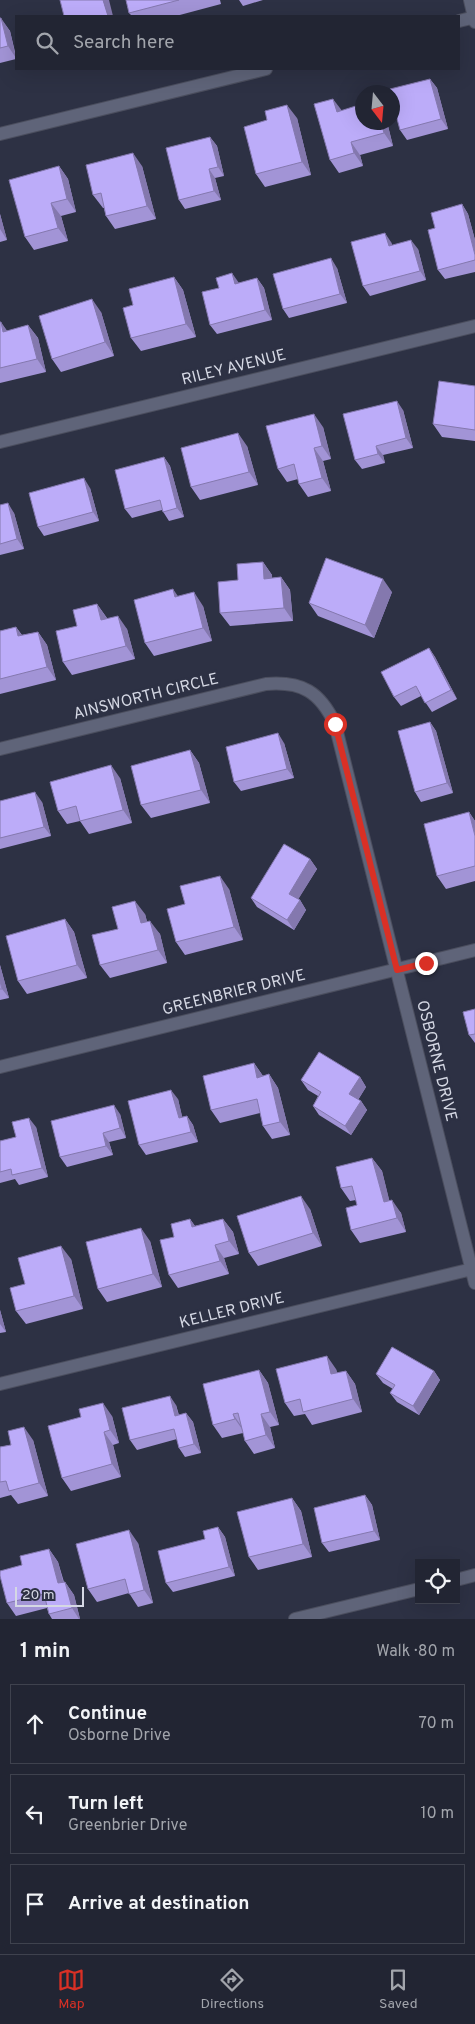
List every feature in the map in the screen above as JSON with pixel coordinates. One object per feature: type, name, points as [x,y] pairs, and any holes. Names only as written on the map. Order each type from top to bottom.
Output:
[{"type":"street","points":[[460,21],[475,19],[470,0]]},
{"type":"street","points":[[0,134],[262,70]]},
{"type":"street","name":"RILEY AVENUE","points":[[0,442],[475,326]]},
{"type":"street","name":"AINSWORTH CIRCLE","points":[[0,749],[266,684],[284,683],[301,686]]},
{"type":"street","name":"OSBORNE DRIVE","points":[[301,686],[316,695],[328,708],[335,724],[475,1283]]},
{"type":"street","name":"GREENBRIER DRIVE","points":[[0,1067],[475,950]]},
{"type":"street","name":"KELLER DRIVE","points":[[0,1384],[472,1269]]},
{"type":"street","points":[[460,1579],[475,1575]]},
{"type":"street","points":[[295,1619],[415,1590]]},
{"type":"building","points":[[60,0],[103,0],[108,15],[64,15]]},
{"type":"building","points":[[126,0],[179,0],[129,13]]},
{"type":"building","points":[[0,18],[8,46],[0,48]]},
{"type":"building","points":[[430,79],[441,119],[400,130],[400,86]]},
{"type":"building","points":[[333,99],[337,112],[355,106],[355,130],[383,130],[384,133],[351,142],[354,153],[330,160],[314,104]]},
{"type":"building","points":[[287,105],[302,162],[256,174],[244,127],[267,120],[265,111]]},
{"type":"building","points":[[210,137],[218,167],[209,169],[214,191],[179,200],[166,148]]},
{"type":"building","points":[[133,153],[147,206],[106,216],[101,193],[93,195],[86,165]]},
{"type":"building","points":[[59,166],[67,199],[51,203],[58,228],[25,237],[9,180]]},
{"type":"building","points":[[462,204],[475,260],[438,270],[428,230],[435,228],[431,213]]},
{"type":"building","points":[[385,233],[389,246],[411,240],[420,271],[363,286],[351,242]]},
{"type":"building","points":[[331,258],[340,294],[283,309],[273,274]]},
{"type":"building","points":[[232,273],[235,284],[257,278],[265,310],[210,325],[202,292],[219,288],[216,278]]},
{"type":"building","points":[[174,277],[186,324],[131,338],[123,308],[133,305],[129,289]]},
{"type":"building","points":[[92,299],[105,342],[52,359],[39,316]]},
{"type":"building","points":[[0,322],[3,332],[28,325],[37,359],[0,368]]},
{"type":"building","points":[[439,381],[475,386],[475,430],[433,424]]},
{"type":"building","points":[[397,401],[406,438],[376,446],[378,454],[355,460],[343,414]]},
{"type":"building","points":[[314,414],[322,446],[314,448],[322,478],[299,484],[294,464],[278,469],[266,426]]},
{"type":"building","points":[[238,433],[249,472],[191,487],[181,448]]},
{"type":"building","points":[[164,457],[177,508],[163,512],[160,500],[125,509],[115,470]]},
{"type":"building","points":[[84,478],[93,512],[38,527],[29,493]]},
{"type":"building","points":[[8,503],[17,539],[0,544],[0,505]]},
{"type":"building","points":[[326,558],[383,579],[365,625],[309,603]]},
{"type":"building","points":[[263,562],[264,579],[281,577],[284,608],[220,613],[218,582],[238,580],[237,564]]},
{"type":"building","points":[[173,589],[175,597],[194,592],[203,628],[145,643],[134,600]]},
{"type":"building","points":[[97,604],[101,620],[118,616],[126,646],[63,662],[56,631],[77,626],[73,610]]},
{"type":"building","points":[[16,627],[18,636],[38,632],[47,667],[0,679],[0,631]]},
{"type":"building","points":[[429,648],[451,690],[425,703],[416,686],[394,697],[381,672]]},
{"type":"building","points":[[430,722],[447,783],[415,792],[398,731]]},
{"type":"building","points":[[278,733],[287,769],[234,782],[226,747]]},
{"type":"building","points":[[190,750],[201,790],[141,805],[131,766]]},
{"type":"building","points":[[111,765],[123,810],[80,821],[76,806],[58,811],[50,782]]},
{"type":"building","points":[[35,792],[44,827],[0,838],[0,801]]},
{"type":"building","points":[[469,812],[475,836],[475,866],[437,876],[424,824]]},
{"type":"building","points":[[284,844],[310,859],[289,894],[300,900],[287,920],[251,898]]},
{"type":"building","points":[[220,876],[234,927],[176,942],[167,909],[185,904],[180,886]]},
{"type":"building","points":[[135,901],[141,923],[150,921],[158,950],[100,965],[92,935],[118,929],[112,907]]},
{"type":"building","points":[[65,919],[77,965],[18,981],[6,936]]},
{"type":"building","points":[[475,1009],[475,1034],[469,1035],[463,1012]]},
{"type":"building","points":[[319,1052],[360,1077],[349,1094],[361,1101],[345,1126],[313,1106],[321,1092],[301,1080]]},
{"type":"building","points":[[254,1063],[257,1078],[269,1074],[280,1122],[263,1126],[257,1099],[211,1110],[203,1076]]},
{"type":"building","points":[[171,1090],[179,1118],[187,1116],[191,1132],[139,1145],[128,1101]]},
{"type":"building","points":[[114,1105],[120,1128],[103,1133],[106,1146],[60,1157],[51,1121]]},
{"type":"building","points":[[29,1118],[42,1168],[12,1175],[11,1169],[0,1172],[0,1141],[16,1137],[12,1122]]},
{"type":"building","points":[[372,1158],[384,1202],[392,1200],[397,1218],[351,1230],[346,1208],[357,1205],[352,1186],[341,1188],[336,1167]]},
{"type":"building","points":[[301,1196],[313,1233],[249,1253],[237,1216]]},
{"type":"building","points":[[190,1219],[192,1227],[223,1219],[229,1241],[215,1245],[220,1261],[169,1275],[160,1240],[174,1237],[171,1224]]},
{"type":"building","points":[[141,1228],[153,1274],[98,1289],[86,1242]]},
{"type":"building","points":[[61,1246],[74,1296],[16,1311],[10,1288],[25,1284],[18,1258]]},
{"type":"building","points":[[392,1347],[434,1371],[413,1406],[390,1393],[395,1385],[376,1374]]},
{"type":"building","points":[[327,1356],[331,1374],[346,1371],[353,1399],[303,1412],[300,1399],[285,1403],[276,1369]]},
{"type":"building","points":[[259,1370],[270,1412],[261,1414],[266,1435],[245,1441],[238,1413],[233,1414],[235,1419],[213,1425],[203,1384]]},
{"type":"building","points":[[170,1396],[175,1416],[186,1413],[194,1444],[179,1448],[174,1429],[130,1440],[122,1408]]},
{"type":"building","points":[[103,1403],[110,1430],[104,1432],[112,1464],[62,1478],[48,1426],[81,1417],[79,1409]]},
{"type":"building","points":[[24,1427],[39,1483],[9,1491],[6,1481],[0,1482],[0,1447],[11,1445],[8,1431]]},
{"type":"building","points":[[365,1495],[374,1531],[322,1543],[314,1508]]},
{"type":"building","points":[[292,1498],[303,1544],[249,1557],[237,1512]]},
{"type":"building","points":[[218,1527],[229,1567],[166,1583],[158,1551],[205,1539],[203,1531]]},
{"type":"building","points":[[129,1530],[144,1590],[129,1594],[125,1579],[88,1589],[76,1544]]},
{"type":"building","points":[[49,1549],[58,1583],[65,1582],[72,1608],[49,1614],[44,1594],[7,1603],[0,1571],[22,1565],[20,1556]]},
{"type":"route","points":[[335,724],[397,970],[426,963]]}]
